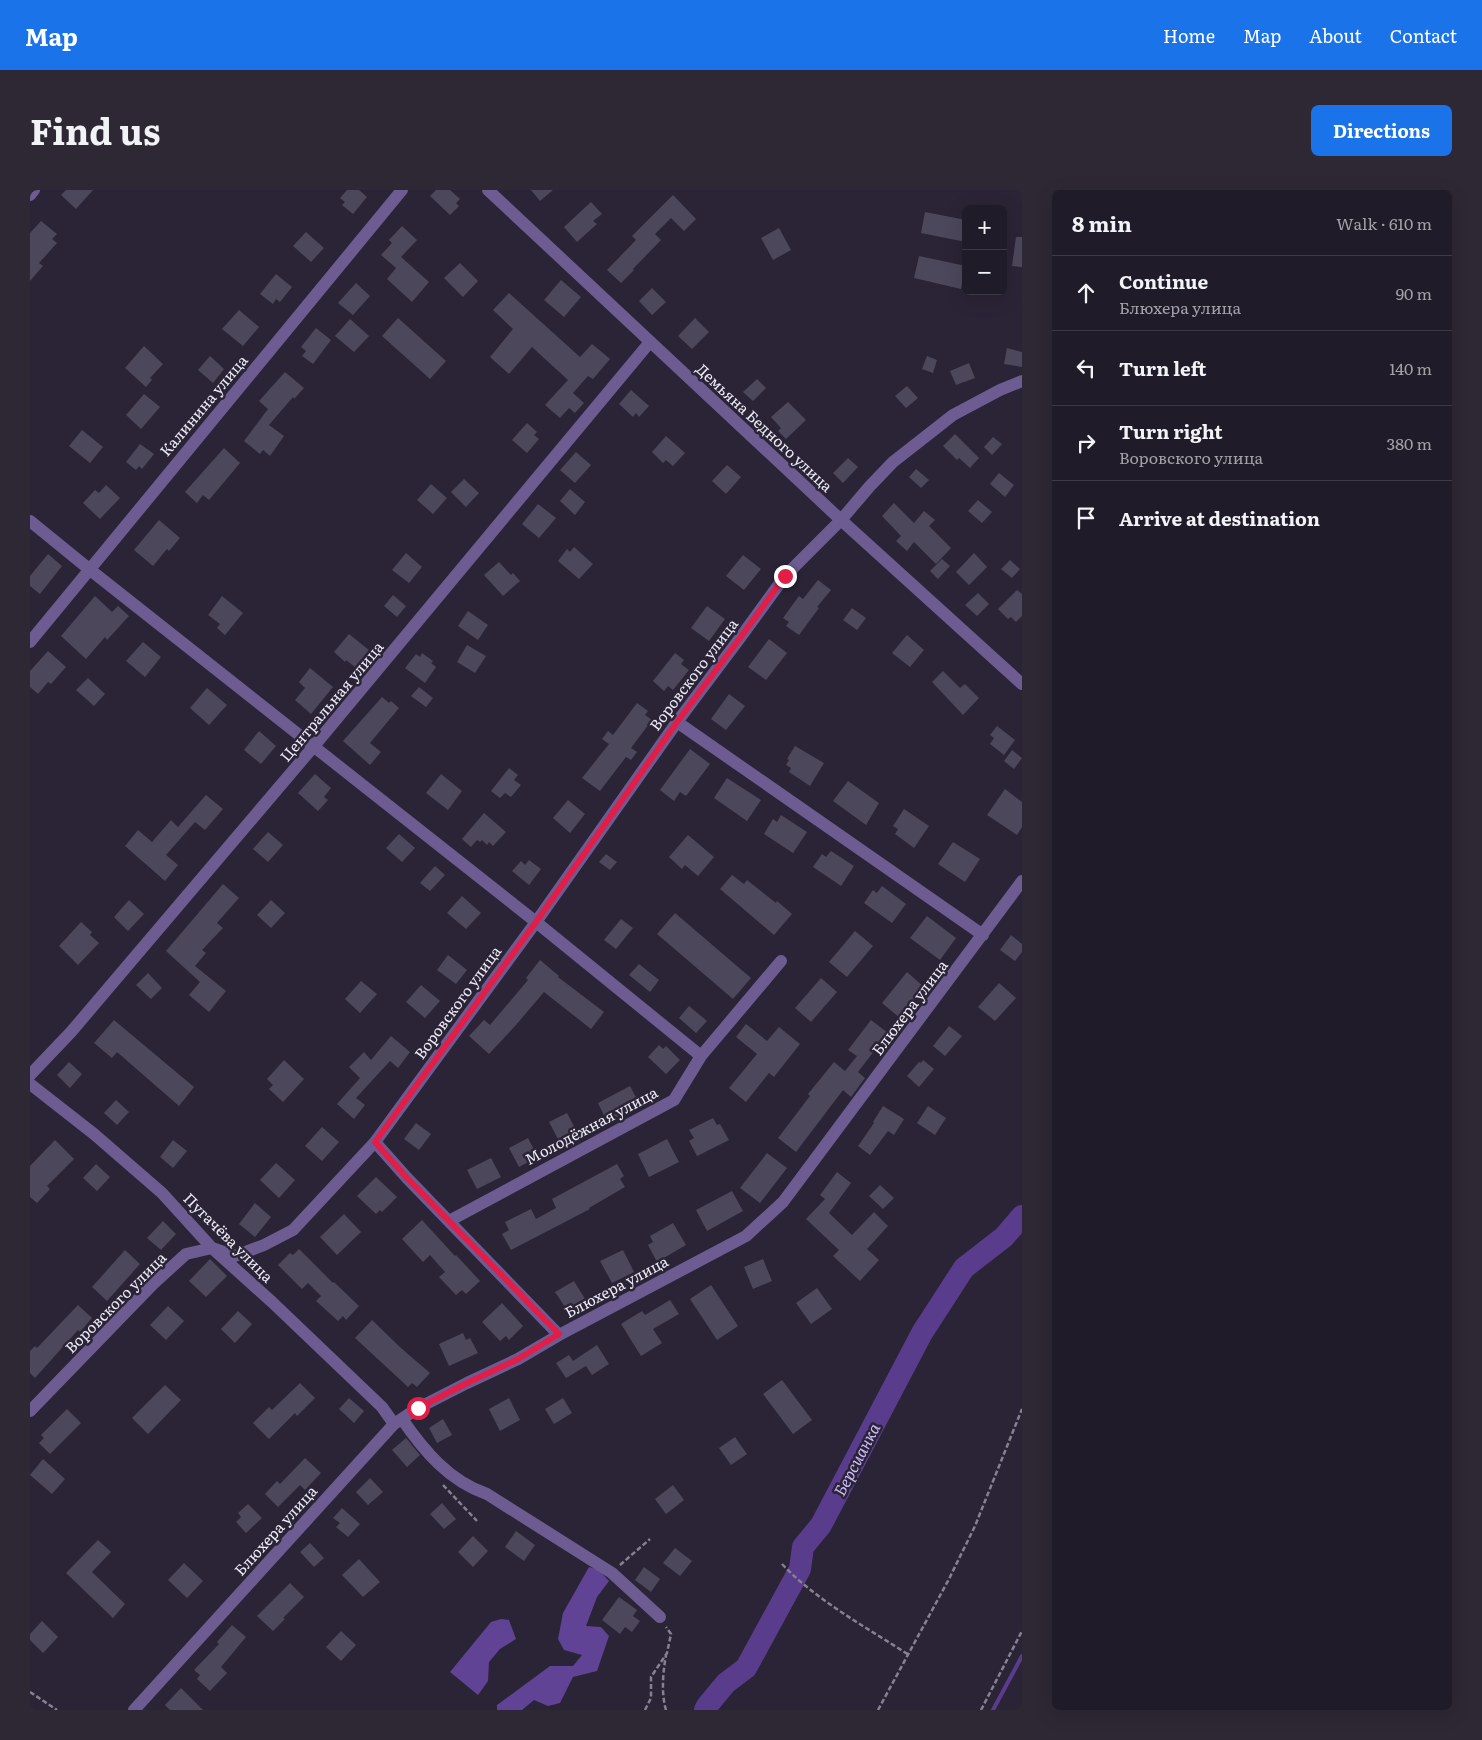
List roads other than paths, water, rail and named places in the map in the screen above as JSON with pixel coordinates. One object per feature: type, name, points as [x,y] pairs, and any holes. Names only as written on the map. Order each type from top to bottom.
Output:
[{"type":"street","points":[[30,195],[34,190]]},
{"type":"street","name":"Калинина улица","points":[[30,642],[402,190]]},
{"type":"street","name":"Демьяна Бедного улица","points":[[488,190],[841,520],[1022,684]]},
{"type":"street","name":"Центральная улица","points":[[30,1074],[71,1032],[314,746],[650,342]]},
{"type":"street","name":"Воровского улица","points":[[30,1411],[153,1284],[186,1254],[212,1248],[235,1256],[264,1245],[293,1230],[375,1142],[536,922],[677,722],[785,576],[841,520],[893,462],[953,415],[992,394],[1022,381]]},
{"type":"street","points":[[30,521],[536,922],[701,1056]]},
{"type":"street","points":[[677,722],[984,935]]},
{"type":"street","name":"Блюхера улица","points":[[134,1710],[398,1421],[418,1408],[518,1359],[559,1334],[746,1236],[783,1202],[984,935],[1022,881]]},
{"type":"street","name":"Молодёжная улица","points":[[449,1222],[674,1100],[701,1056],[781,961]]},
{"type":"street","name":"Пугачёва улица","points":[[30,1084],[94,1134],[162,1193],[212,1248],[398,1421],[451,1476],[470,1489],[486,1494],[612,1573],[660,1617]]},
{"type":"street","points":[[375,1142],[449,1222],[559,1334]]},
{"type":"waterway","name":"Берсианка","points":[[705,1710],[726,1683],[746,1668],[800,1569],[803,1547],[821,1525],[922,1333],[964,1268],[1004,1237],[1022,1216]]},
{"type":"waterway","points":[[993,1710],[1022,1656]]}]
